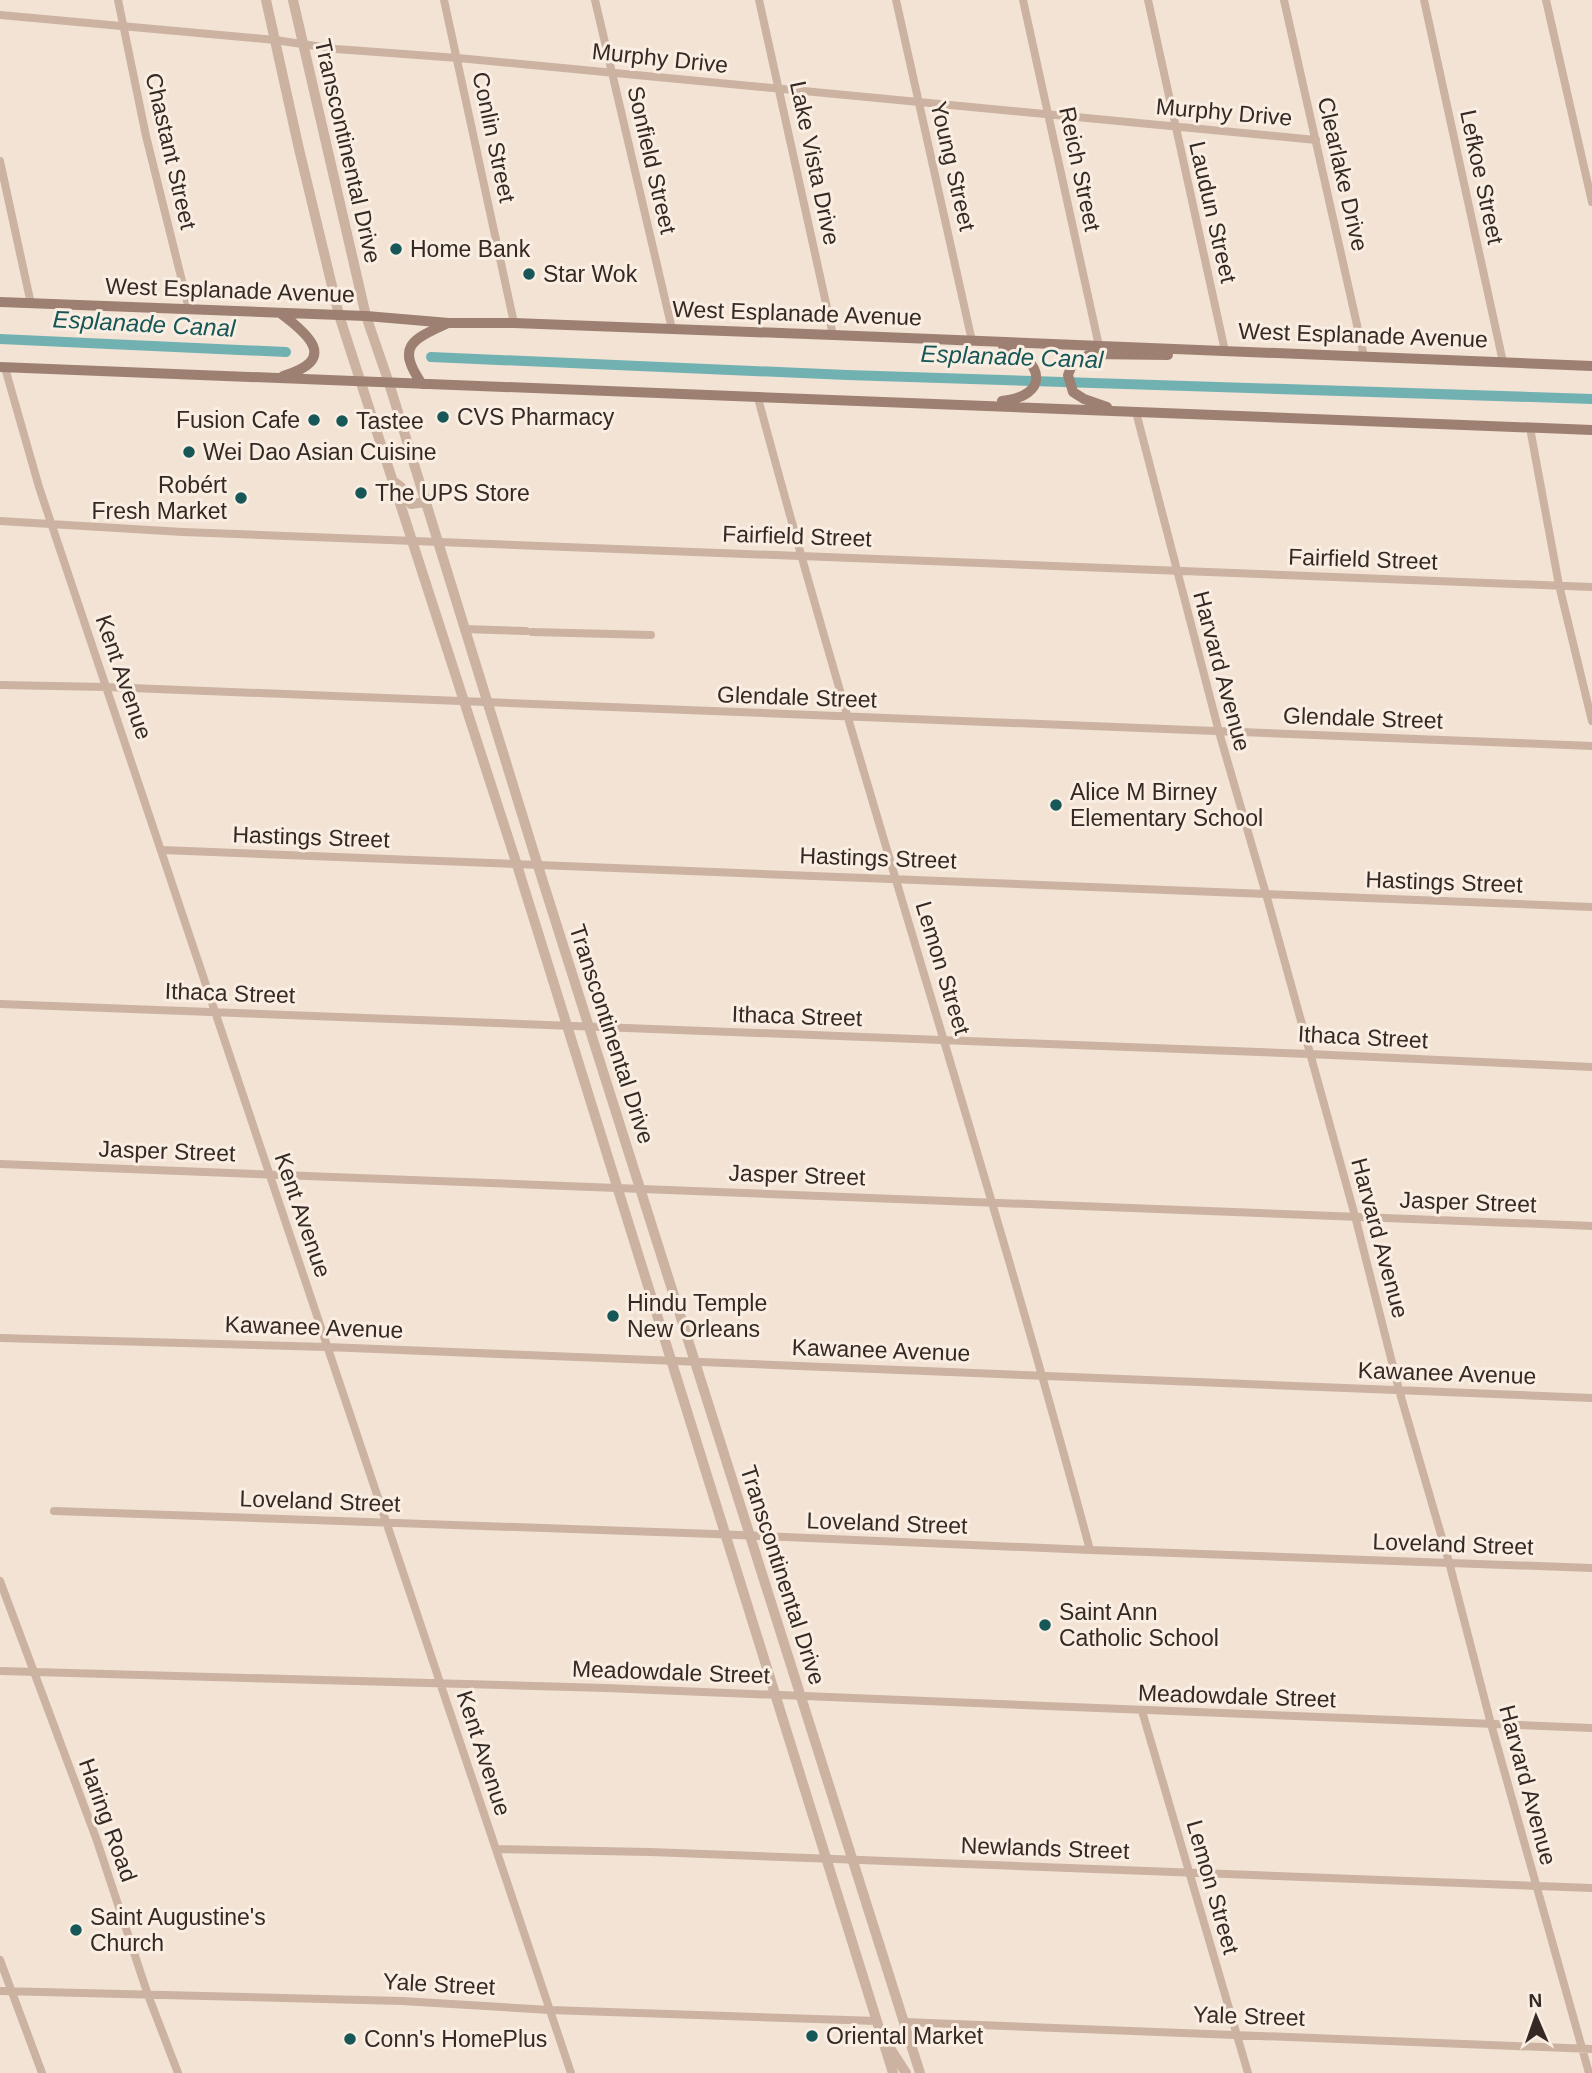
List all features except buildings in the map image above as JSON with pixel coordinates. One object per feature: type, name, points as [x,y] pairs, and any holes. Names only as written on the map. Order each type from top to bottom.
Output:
[{"type":"main road","name":"West Esplanade Avenue","points":[[0,302],[366,316],[449,323],[833,335],[1592,366]]},
{"type":"main road","points":[[274,379],[303,370],[313,359],[314,349],[311,338],[280,313]]},
{"type":"main road","points":[[422,384],[410,363],[408,353],[412,344],[424,334],[449,323]]},
{"type":"main road","points":[[968,405],[1016,400],[1029,391],[1036,379],[1035,368],[1030,359],[1015,350],[989,341]]},
{"type":"main road","points":[[1120,411],[1084,399],[1073,392],[1069,379],[1072,365],[1090,354],[1167,356],[1191,349]]},
{"type":"main road","points":[[3,368],[1592,430]]},
{"type":"street","name":"Chastant Street","points":[[118,0],[146,136],[188,309]]},
{"type":"street","name":"Transcontinental Drive","points":[[266,0],[339,315],[517,865],[893,2073]]},
{"type":"street","name":"Transcontinental Drive","points":[[293,0],[366,316],[390,383],[538,866],[920,2073]]},
{"type":"street","name":"Conlin Street","points":[[444,0],[514,323]]},
{"type":"street","name":"Sonfield Street","points":[[595,0],[672,329]]},
{"type":"street","name":"Lake Vista Drive","points":[[759,0],[833,335]]},
{"type":"street","name":"Young Street","points":[[896,0],[972,341]]},
{"type":"street","name":"Reich Street","points":[[1023,0],[1099,346]]},
{"type":"street","name":"Laudun Street","points":[[1148,0],[1225,351]]},
{"type":"street","name":"Clearlake Drive","points":[[1284,0],[1364,356]]},
{"type":"street","name":"Lefkoe Street","points":[[1424,0],[1503,362]]},
{"type":"street","points":[[1546,0],[1592,202]]},
{"type":"street","name":"Murphy Drive","points":[[0,15],[1316,140]]},
{"type":"street","points":[[0,161],[31,304]]},
{"type":"street","name":"Kent Avenue","points":[[3,368],[268,1174],[571,2073]]},
{"type":"street","name":"Lemon Street","points":[[758,398],[848,718],[1044,1376],[1090,1550]]},
{"type":"street","name":"Harvard Avenue","points":[[1136,412],[1175,571],[1356,1216],[1399,1390],[1589,2073]]},
{"type":"street","points":[[1530,428],[1559,585],[1592,721]]},
{"type":"street","points":[[392,481],[401,487],[411,504],[425,502]]},
{"type":"street","name":"Fairfield Street","points":[[0,522],[183,532],[1592,587]]},
{"type":"street","points":[[464,629],[651,635]]},
{"type":"street","name":"Glendale Street","points":[[0,685],[1592,746]]},
{"type":"street","name":"Hastings Street","points":[[162,850],[1592,907]]},
{"type":"street","name":"Ithaca Street","points":[[0,1004],[1592,1067]]},
{"type":"street","name":"Jasper Street","points":[[0,1164],[1592,1226]]},
{"type":"street","name":"Kawanee Avenue","points":[[0,1338],[327,1346],[1592,1398]]},
{"type":"street","name":"Loveland Street","points":[[54,1511],[1592,1568]]},
{"type":"street","name":"Haring Road","points":[[0,1581],[96,1838],[148,1995],[178,2073]]},
{"type":"street","name":"Meadowdale Street","points":[[0,1671],[606,1688],[1592,1728]]},
{"type":"street","name":"Lemon Street","points":[[1142,1711],[1248,2073]]},
{"type":"street","name":"Newlands Street","points":[[496,1849],[650,1852],[1592,1888]]},
{"type":"street","points":[[0,1959],[42,2073]]},
{"type":"street","name":"Yale Street","points":[[0,1991],[402,2001],[550,2010],[877,2021]]},
{"type":"street","name":"Yale Street","points":[[904,2022],[1592,2049]]},
{"type":"street","points":[[883,2038],[906,2073]]},
{"type":"waterway","name":"Esplanade Canal","points":[[0,339],[286,352]]},
{"type":"waterway","name":"Esplanade Canal","points":[[431,357],[847,375],[1592,399]]},
{"type":"place","name":"Home Bank","points":[[396,249]]},
{"type":"place","name":"Star Wok","points":[[529,274]]},
{"type":"place","name":"CVS Pharmacy","points":[[443,417]]},
{"type":"place","name":"Fusion Cafe","points":[[314,420]]},
{"type":"place","name":"Tastee","points":[[342,421]]},
{"type":"place","name":"Wei Dao Asian Cuisine","points":[[189,452]]},
{"type":"place","name":"The UPS Store","points":[[361,493]]},
{"type":"place","name":"Robért Fresh Market","points":[[241,498]]},
{"type":"place","name":"Alice M Birney Elementary School","points":[[1056,805]]},
{"type":"place","name":"Hindu Temple New Orleans","points":[[613,1316]]},
{"type":"place","name":"Saint Ann Catholic School","points":[[1045,1625]]},
{"type":"place","name":"Saint Augustine's Church","points":[[76,1930]]},
{"type":"place","name":"Oriental Market","points":[[812,2036]]},
{"type":"place","name":"Conn's HomePlus","points":[[350,2039]]}]
